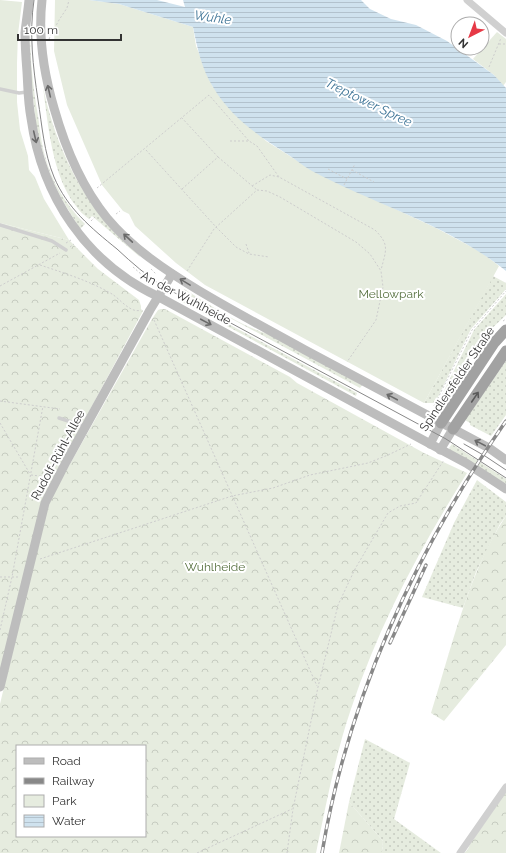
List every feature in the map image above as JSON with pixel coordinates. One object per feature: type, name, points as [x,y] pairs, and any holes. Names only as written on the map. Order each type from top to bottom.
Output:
[{"type":"highway","name":"Spindlersfelder Straße","points":[[441,423],[494,343],[506,330]]},
{"type":"highway","name":"Spindlersfelder Straße","points":[[453,429],[506,351]]},
{"type":"main road","name":"An der Wuhlheide","points":[[29,0],[25,32],[28,92],[38,152],[53,191],[69,220],[82,239],[96,255],[117,272],[143,289],[430,444],[506,489]]},
{"type":"main road","name":"An der Wuhlheide","points":[[42,0],[41,41],[48,90],[62,136],[73,162],[90,193],[109,220],[120,231],[140,250],[172,274],[261,326],[489,448],[506,460]]},
{"type":"main road","name":"Rudolf-Rühl-Allee","points":[[0,687],[45,503],[146,310],[159,297],[172,274]]},
{"type":"main road","name":"Spindlersfelder Straße","points":[[430,444],[441,423]]},
{"type":"main road","name":"Spindlersfelder Straße","points":[[440,450],[453,429]]},
{"type":"street","points":[[467,0],[506,33]]},
{"type":"street","points":[[463,851],[506,788]]},
{"type":"lane","points":[[0,89],[19,93],[28,92]]},
{"type":"lane","points":[[0,225],[52,241],[62,246],[66,250]]},
{"type":"lane","points":[[59,418],[86,426]]},
{"type":"path","points":[[48,42],[69,0]]},
{"type":"path","points":[[489,67],[500,39]]},
{"type":"path","points":[[499,44],[506,44]]},
{"type":"path","points":[[90,193],[106,182],[209,95],[249,141],[256,146],[279,177]]},
{"type":"path","points":[[182,118],[218,157],[257,190],[267,191],[356,242],[370,254],[381,270]]},
{"type":"path","points":[[230,141],[249,141]]},
{"type":"path","points":[[145,149],[236,247],[249,254],[269,257]]},
{"type":"path","points":[[182,190],[218,157]]},
{"type":"path","points":[[344,186],[356,164]]},
{"type":"path","points":[[328,169],[347,179]]},
{"type":"path","points":[[352,170],[374,182]]},
{"type":"path","points":[[252,186],[270,175],[279,177],[375,230],[384,239],[386,251],[381,270],[383,287],[376,320],[347,362]]},
{"type":"path","points":[[187,271],[216,227],[257,190]]},
{"type":"path","points":[[116,214],[120,211]]},
{"type":"path","points":[[92,221],[98,214]]},
{"type":"path","points":[[62,246],[71,240]]},
{"type":"path","points":[[70,247],[74,244]]},
{"type":"path","points":[[246,244],[249,254]]},
{"type":"path","points":[[0,286],[66,250]]},
{"type":"path","points":[[40,265],[77,277],[95,285],[113,295],[132,310],[146,310],[318,687]]},
{"type":"path","points":[[133,267],[150,282]]},
{"type":"path","points":[[454,388],[450,390],[440,405],[434,406],[472,330],[506,292]]},
{"type":"path","points":[[0,401],[60,409]]},
{"type":"path","points":[[0,630],[12,577],[43,406]]},
{"type":"path","points":[[0,423],[30,475]]},
{"type":"path","points":[[30,563],[232,496],[273,488],[310,475],[368,463],[411,444]]},
{"type":"path","points":[[287,853],[293,809],[318,687],[338,605],[355,569],[388,513],[400,506],[416,503],[444,459]]},
{"type":"path","points":[[30,475],[48,477]]},
{"type":"path","points":[[0,577],[26,577]]},
{"type":"path","points":[[197,853],[293,809]]},
{"type":"green space","points":[[0,0],[22,2],[18,34],[17,63],[17,102],[20,130],[28,156],[29,170],[35,177],[44,199],[69,240],[0,223]]},
{"type":"green space","name":"Mellowpark","points":[[55,0],[89,0],[119,4],[193,27],[196,46],[213,87],[266,141],[312,170],[436,228],[481,252],[499,266],[424,403],[205,285],[176,263],[135,226],[129,214],[123,211],[102,185],[67,105],[54,51]]},
{"type":"green space","points":[[30,28],[33,83],[44,151],[55,184],[71,209],[85,224],[80,229],[61,198],[51,177],[37,134],[29,60]]},
{"type":"green space","points":[[497,32],[506,39],[506,82],[503,86],[494,75],[473,59],[476,56],[490,56],[490,40]]},
{"type":"green space","points":[[43,87],[52,123],[66,157],[83,190],[109,226],[140,257],[92,216],[89,219],[83,214],[68,194],[61,180],[52,149]]},
{"type":"green space","points":[[0,223],[69,240],[98,269],[139,300],[143,311],[49,486],[0,672]]},
{"type":"green space","points":[[493,276],[506,283],[506,289],[471,329],[435,403],[424,403]]},
{"type":"green space","points":[[184,289],[235,320],[268,334],[362,385],[360,388],[182,292]]},
{"type":"green space","points":[[506,294],[506,315],[485,335],[439,404],[438,403],[474,330]]},
{"type":"green space","points":[[178,297],[357,393],[356,396],[177,299]]},
{"type":"green space","name":"Wuhlheide","points":[[165,309],[290,377],[297,383],[424,453],[467,473],[417,558],[374,647],[351,709],[340,745],[316,853],[0,853],[0,704],[47,507],[158,310]]},
{"type":"green space","points":[[506,361],[506,415],[491,436],[470,425],[470,423],[465,420]]},
{"type":"green space","points":[[452,444],[506,479],[506,484],[452,452],[449,448]]},
{"type":"green space","points":[[477,480],[506,502],[506,516],[500,524],[476,572],[463,608],[422,597],[454,523]]},
{"type":"green space","points":[[506,516],[506,645],[444,721],[431,713],[471,585],[493,537]]},
{"type":"green space","points":[[365,739],[410,763],[394,819],[441,853],[382,853],[383,841],[349,802]]},
{"type":"green space","points":[[506,792],[506,853],[465,853],[470,844]]},
{"type":"green space","points":[[349,802],[383,841],[382,853],[339,853]]},
{"type":"green space","points":[[506,843],[506,853],[464,853],[471,847]]},
{"type":"water","points":[[89,0],[157,0],[185,7],[183,0],[361,0],[370,9],[391,19],[416,25],[447,41],[450,43],[450,56],[468,56],[494,75],[506,88],[506,271],[484,255],[436,228],[336,183],[305,167],[246,125],[220,98],[209,80],[203,66],[193,27],[119,4]]},
{"type":"tram line","points":[[34,0],[32,25],[33,63],[46,149],[51,168],[59,188],[81,217],[134,264],[164,287],[446,439],[506,478]]},
{"type":"tram line","points":[[464,444],[506,470]]},
{"type":"railway","points":[[322,853],[334,795],[349,738],[368,682],[390,627],[415,574],[443,521],[473,470],[506,421]]},
{"type":"railway","points":[[390,643],[426,565]]},
{"type":"water label","name":"Wuhle","points":[[213,17]]},
{"type":"water label","name":"Treptower Spree","points":[[369,102]]}]
